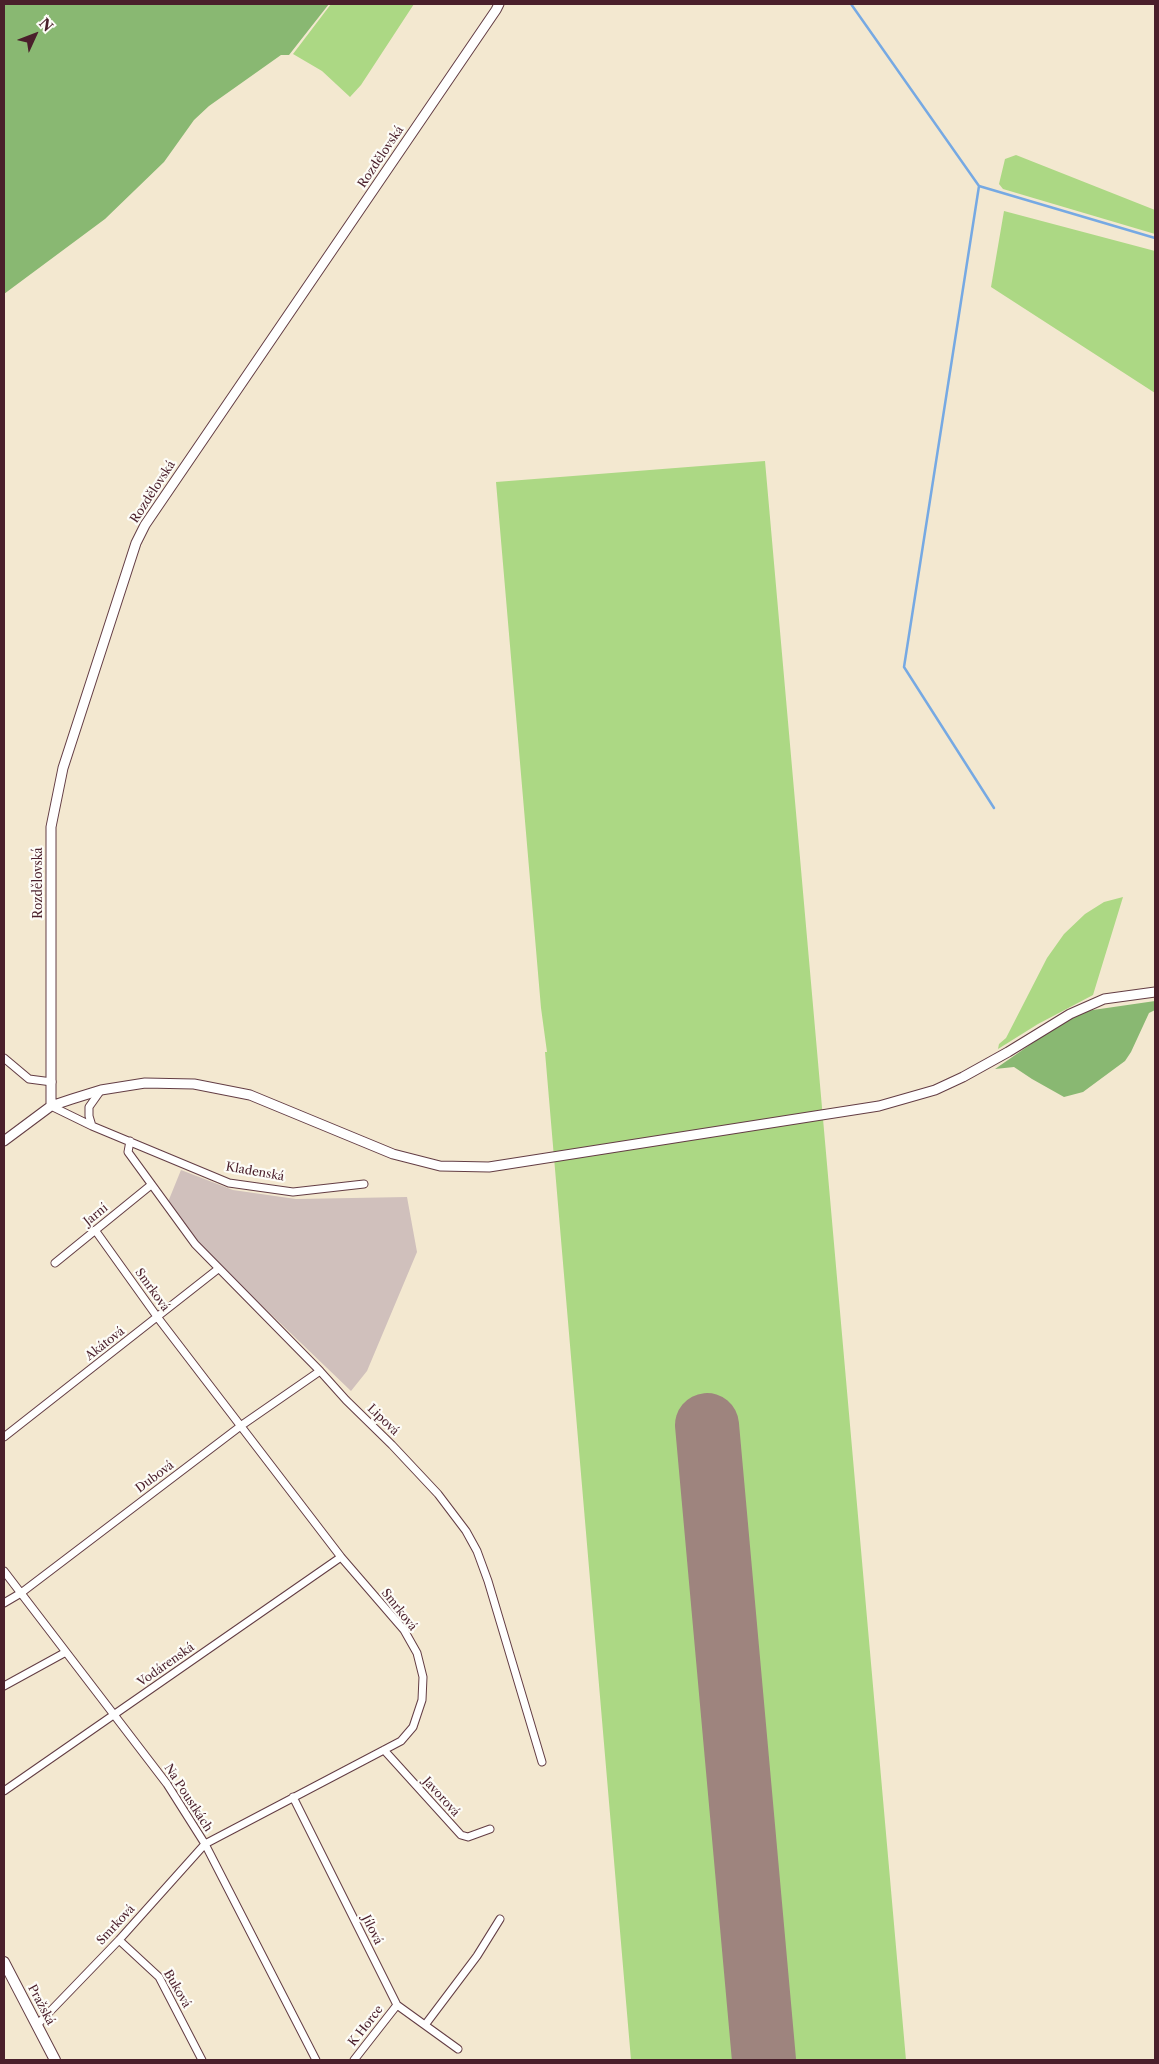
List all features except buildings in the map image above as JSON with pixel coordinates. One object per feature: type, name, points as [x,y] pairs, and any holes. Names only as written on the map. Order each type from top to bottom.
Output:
[{"type":"main road","name":"Pražská","points":[[4,1962],[55,2060]]},
{"type":"street","name":"Rozdělovská","points":[[50,1106],[52,1082],[51,827],[63,768],[136,543],[145,525],[499,4]]},
{"type":"street","points":[[4,1141],[50,1106],[101,1090],[145,1083],[194,1084],[250,1095],[393,1154],[440,1166],[489,1167],[879,1106],[935,1090],[1008,1052],[1070,1014],[1104,999],[1155,992]]},
{"type":"street","points":[[4,1058],[29,1079],[52,1082]]},
{"type":"street","points":[[92,1126],[89,1107],[101,1090]]},
{"type":"street","name":"Kladenská","points":[[50,1106],[92,1126],[229,1183],[294,1192],[364,1184]]},
{"type":"street","name":"Lipová","points":[[130,1141],[128,1152],[195,1244],[392,1445],[431,1487],[466,1531],[477,1551],[488,1582],[542,1762]]},
{"type":"street","name":"Jarní","points":[[55,1263],[152,1185]]},
{"type":"street","name":"Smrková","points":[[37,2025],[118,1940],[205,1844],[401,1740],[412,1727],[422,1700],[423,1677],[417,1653],[404,1630],[341,1557],[242,1425],[158,1318],[94,1230]]},
{"type":"street","name":"Akátová","points":[[4,1437],[218,1269]]},
{"type":"street","name":"Dubová","points":[[4,1603],[21,1593],[242,1425],[320,1371]]},
{"type":"street","name":"Vodárenská","points":[[4,1791],[341,1557]]},
{"type":"street","name":"Na Poustkách","points":[[4,1571],[168,1784],[205,1844],[316,2060]]},
{"type":"street","points":[[4,1686],[66,1652]]},
{"type":"street","name":"Javorová","points":[[384,1750],[461,1835],[468,1837],[490,1829]]},
{"type":"street","name":"Jílová","points":[[293,1797],[397,2005],[458,2049]]},
{"type":"street","points":[[425,2025],[476,1956],[500,1919]]},
{"type":"street","name":"Buková","points":[[118,1940],[159,1977],[202,2060]]},
{"type":"street","name":"K Horce","points":[[354,2060],[397,2005]]},
{"type":"shaded area","points":[[181,1170],[233,1190],[296,1199],[407,1197],[417,1252],[367,1371],[351,1391],[194,1238],[168,1202]]},
{"type":"green space","points":[[4,4],[329,4],[289,55],[281,55],[209,106],[194,120],[164,162],[105,219],[4,294]]},
{"type":"green space","points":[[331,4],[414,4],[361,85],[350,97],[322,71],[293,54]]},
{"type":"green space","points":[[1016,155],[1155,210],[1155,234],[1003,189],[999,184],[1005,159]]},
{"type":"green space","points":[[1004,211],[1155,251],[1155,393],[991,287]]},
{"type":"green space","points":[[765,461],[906,2060],[631,2060],[545,1052],[547,1052],[541,1008],[496,482]]},
{"type":"green space","points":[[1123,897],[1093,995],[1038,1024],[998,1049],[999,1044],[1006,1038],[1047,958],[1064,934],[1085,914],[1104,902]]},
{"type":"green space","points":[[1155,1001],[1155,1010],[1149,1013],[1125,1061],[1083,1092],[1064,1097],[1014,1067],[995,1069],[1060,1024],[1086,1011]]},
{"type":"waterway","points":[[851,4],[979,186],[1155,238]]},
{"type":"waterway","points":[[979,186],[904,667],[994,808]]},
{"type":"runway","points":[[707,1425],[764,2060]]}]
